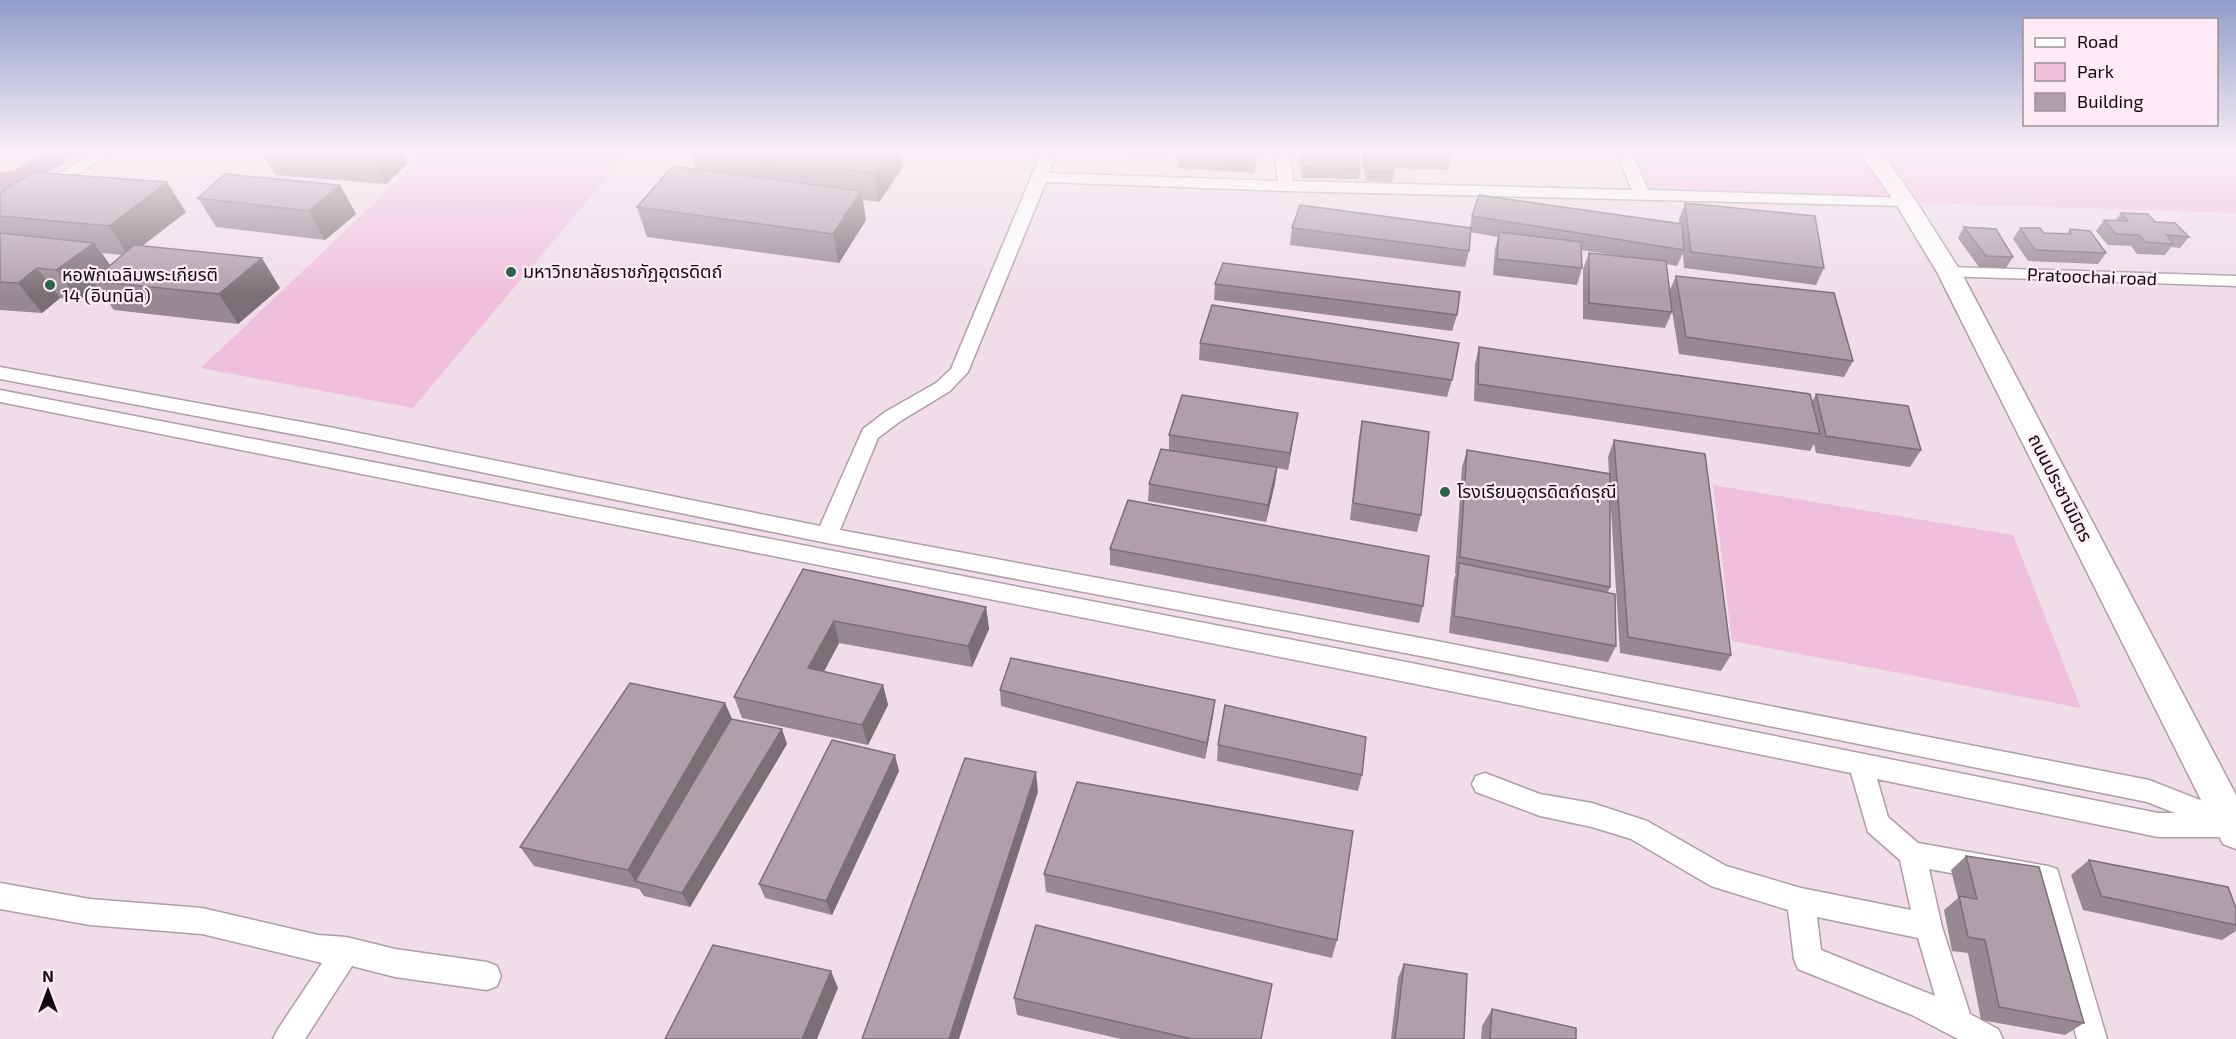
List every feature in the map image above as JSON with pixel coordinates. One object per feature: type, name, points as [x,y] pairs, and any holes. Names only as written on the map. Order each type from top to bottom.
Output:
[{"type":"main road","name":"ถนนประชานิมิตร","points":[[1905,201],[1948,272],[2235,827]]},
{"type":"street","points":[[827,535],[870,434],[892,417],[943,387],[959,372],[1031,199]]},
{"type":"street","points":[[1848,199],[1905,201]]},
{"type":"street","name":"Pratoochai road","points":[[1948,272],[2236,282]]},
{"type":"street","points":[[0,373],[329,434],[827,535],[1437,650],[2149,791],[2235,827]]},
{"type":"street","points":[[0,396],[308,454],[2157,825],[2235,827]]},
{"type":"street","points":[[308,454],[329,434]]},
{"type":"street","points":[[1861,765],[1877,824],[1912,854],[2048,878],[2092,1039]]},
{"type":"street","points":[[1485,784],[1540,805],[1592,815],[1638,829],[1720,877],[1801,901],[1928,927]]},
{"type":"street","points":[[1912,854],[1928,927],[1958,1023]]},
{"type":"street","points":[[0,896],[90,912],[202,921],[318,949],[346,951],[395,963],[488,976]]},
{"type":"street","points":[[1801,901],[1808,959],[1921,1004],[1988,1039]]},
{"type":"street","points":[[288,1039],[346,951]]},
{"type":"green space","points":[[378,199],[588,199],[413,408],[201,368]]},
{"type":"green space","points":[[1814,199],[2236,199],[2236,213]]},
{"type":"green space","points":[[1713,485],[2013,535],[2081,708],[1732,641]]},
{"type":"building","points":[[0,199],[144,199],[109,226],[0,216]]},
{"type":"building","points":[[211,199],[323,199],[309,211]]},
{"type":"building","points":[[644,199],[855,199],[833,234],[637,207]]},
{"type":"building","points":[[1478,199],[1510,199],[1682,224],[1684,250],[1472,216]]},
{"type":"building","points":[[1685,203],[1815,216],[1824,268],[1691,252]]},
{"type":"building","points":[[1300,205],[1471,228],[1469,251],[1292,228]]},
{"type":"building","points":[[2121,213],[2148,214],[2155,222],[2175,223],[2189,237],[2167,235],[2173,244],[2145,242],[2139,235],[2116,234],[2104,220],[2128,221]]},
{"type":"building","points":[[1964,227],[1996,229],[2013,257],[1986,256]]},
{"type":"building","points":[[2020,228],[2040,228],[2044,233],[2071,234],[2070,229],[2090,231],[2106,253],[2035,250]]},
{"type":"building","points":[[1499,232],[1581,242],[1582,268],[1497,259]]},
{"type":"building","points":[[0,233],[94,243],[56,270],[37,268],[18,283],[0,282]]},
{"type":"building","points":[[134,245],[262,258],[219,294],[92,281]]},
{"type":"building","points":[[1589,253],[1666,261],[1672,312],[1589,303]]},
{"type":"building","points":[[1223,263],[1460,292],[1457,315],[1215,284]]},
{"type":"building","points":[[1676,276],[1834,293],[1853,361],[1686,337]]},
{"type":"building","points":[[1212,305],[1459,343],[1452,380],[1200,343]]},
{"type":"building","points":[[1479,347],[1810,394],[1820,434],[1478,384]]},
{"type":"building","points":[[1816,394],[1908,406],[1921,450],[1826,436]]},
{"type":"building","points":[[1182,395],[1298,413],[1290,453],[1169,435]]},
{"type":"building","points":[[1362,421],[1429,432],[1421,515],[1353,503]]},
{"type":"building","points":[[1614,440],[1705,454],[1731,655],[1628,637]]},
{"type":"building","points":[[1161,449],[1277,467],[1268,505],[1149,484]]},
{"type":"building","points":[[1467,450],[1610,474],[1610,587],[1460,557]]},
{"type":"building","points":[[1128,500],[1429,556],[1423,606],[1110,549]]},
{"type":"building","points":[[1459,563],[1615,594],[1616,646],[1454,616]]},
{"type":"building","points":[[803,569],[986,607],[968,646],[834,621],[808,668],[883,685],[862,725],[734,697]]},
{"type":"building","points":[[1011,658],[1215,700],[1207,743],[1000,690]]},
{"type":"building","points":[[630,683],[725,703],[628,870],[520,847]]},
{"type":"building","points":[[1225,705],[1366,737],[1362,775],[1218,745]]},
{"type":"building","points":[[731,719],[782,729],[682,893],[635,881]]},
{"type":"building","points":[[832,740],[895,755],[826,901],[759,884]]},
{"type":"building","points":[[965,758],[1036,772],[949,1039],[862,1039]]},
{"type":"building","points":[[1077,782],[1353,831],[1337,940],[1044,874]]},
{"type":"building","points":[[1966,856],[2039,867],[2084,1023],[1999,1007],[1985,940],[1968,937],[1959,896],[1977,899]]},
{"type":"building","points":[[2089,860],[2228,887],[2236,908],[2236,925],[2101,896]]},
{"type":"building","points":[[1036,925],[1272,984],[1261,1039],[1192,1039],[1014,998]]},
{"type":"building","points":[[713,945],[831,971],[802,1039],[665,1039]]},
{"type":"building","points":[[1404,964],[1467,974],[1464,1039],[1395,1039]]},
{"type":"building","points":[[1492,1009],[1576,1028],[1576,1039],[1490,1039]]},
{"type":"place","name":"มหาวิทยาลัยราชภัฏอุตรดิตถ์","points":[[511,272]]},
{"type":"place","name":"หอพักเฉลิมพระเกียรติ 14 (อินทนิล)","points":[[50,285]]},
{"type":"place","name":"โรงเรียนอุตรดิตถ์ดรุณี","points":[[1445,492]]}]
